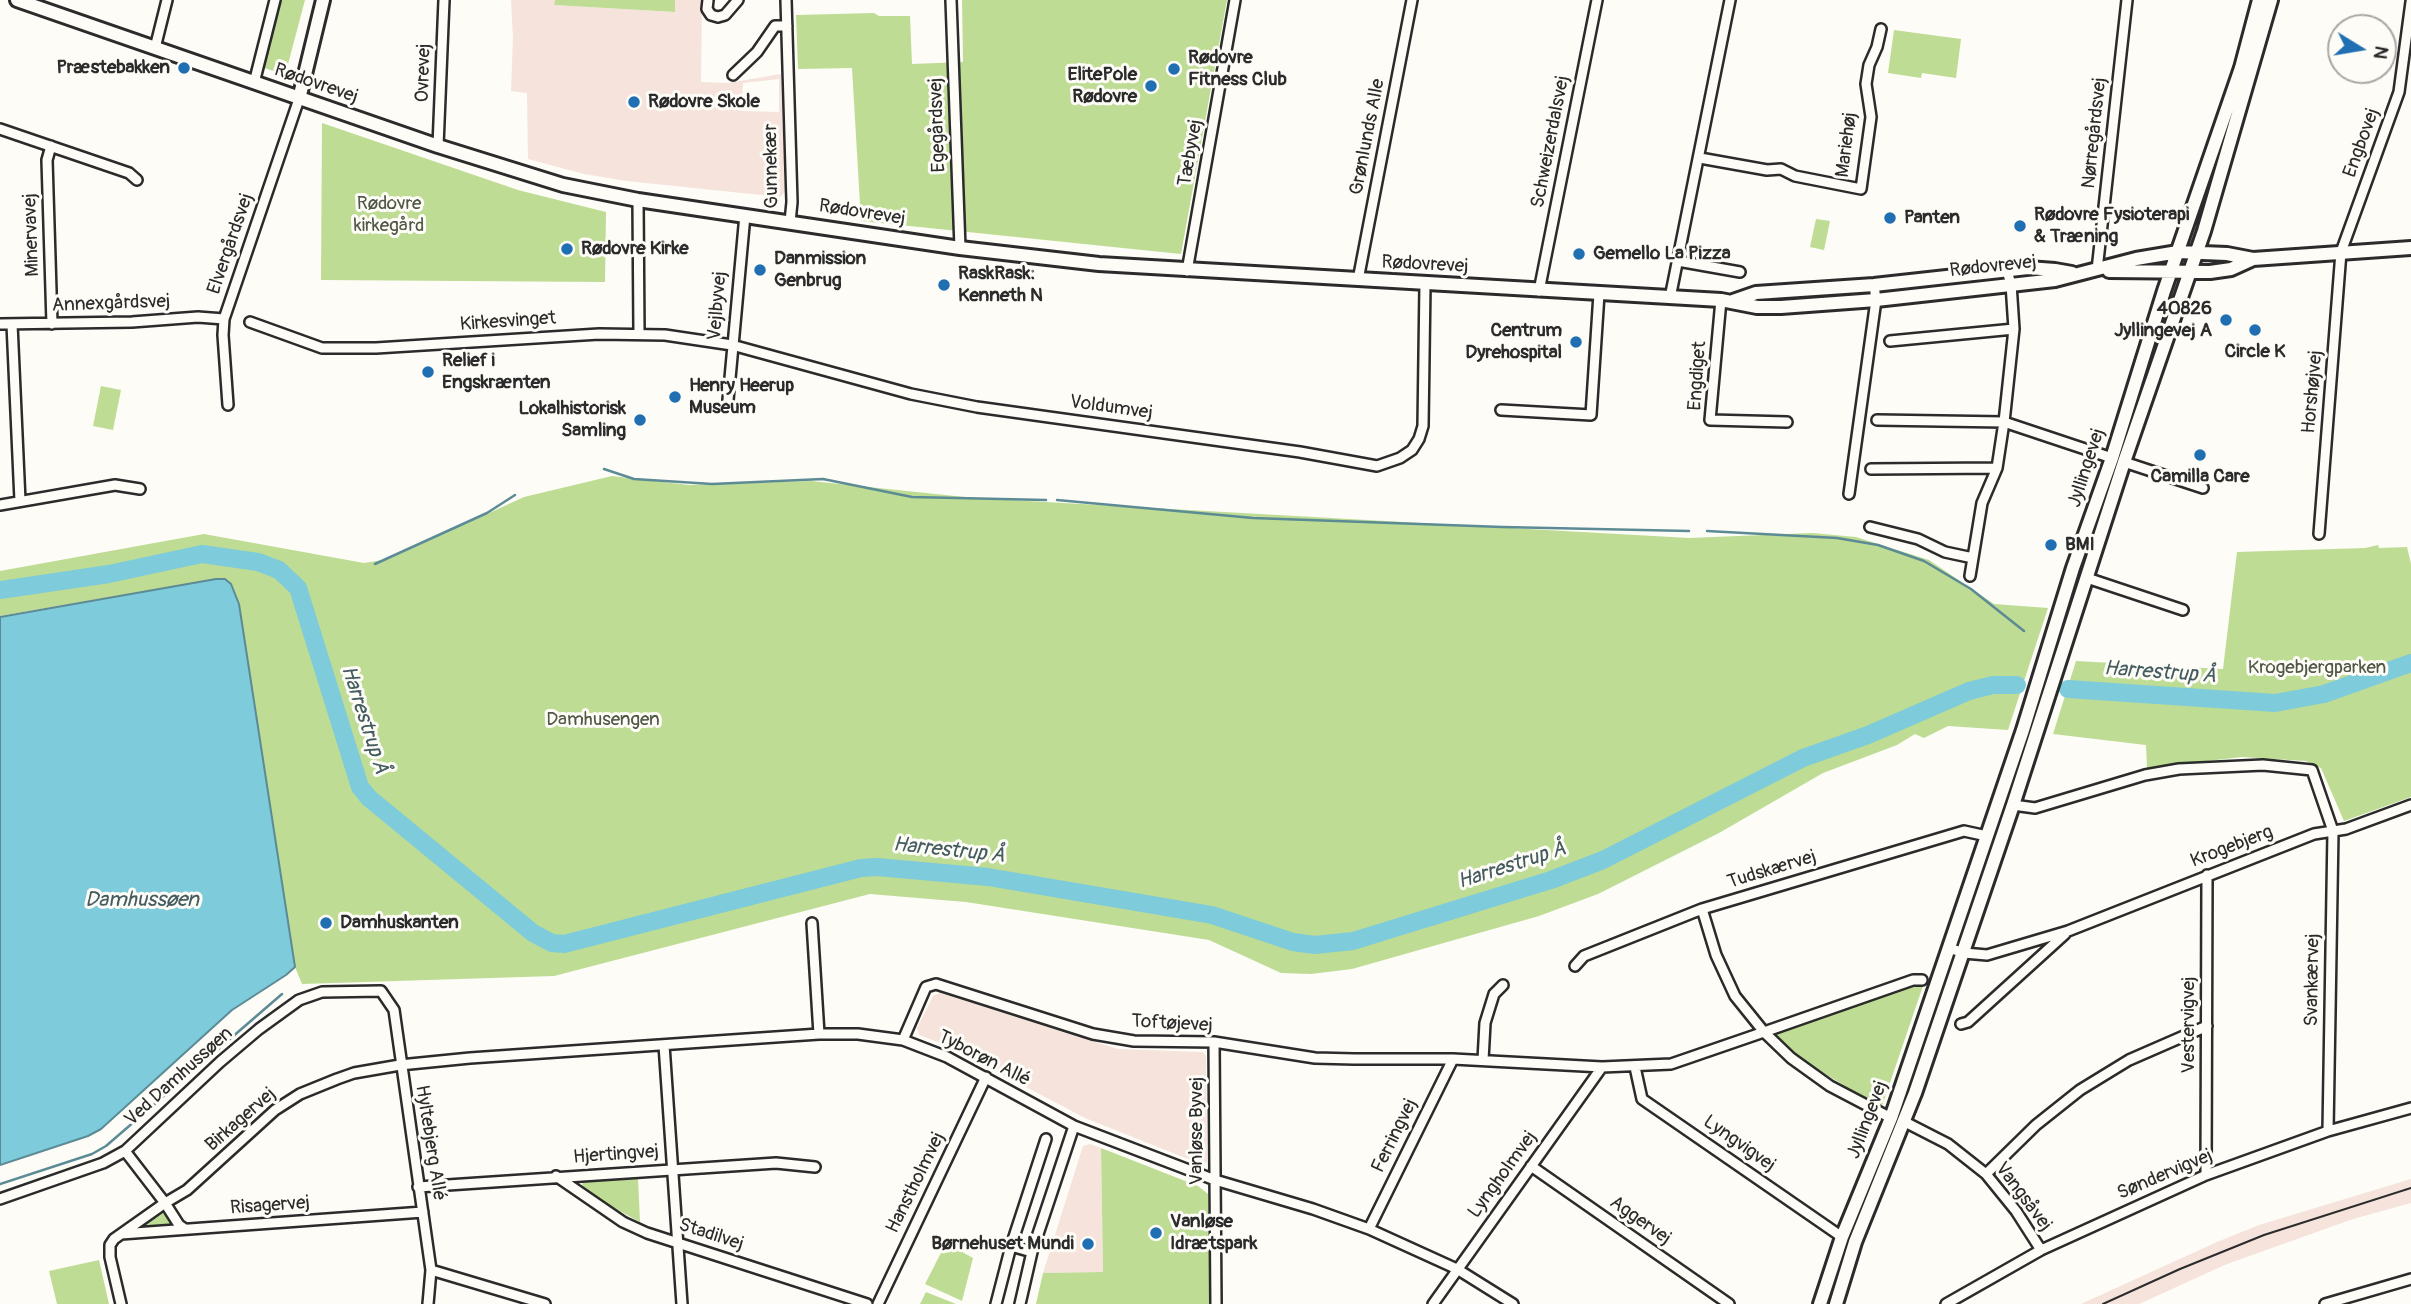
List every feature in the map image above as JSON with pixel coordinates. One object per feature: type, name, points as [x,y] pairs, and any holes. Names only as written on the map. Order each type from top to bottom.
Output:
[{"type":"street","name":"Rødovrevej","points":[[17,0],[299,99],[563,185],[638,200],[960,248],[1099,264],[1727,301],[1757,307],[1781,307],[1876,300],[2055,280],[2136,259],[2178,252],[2227,254],[2253,259],[2411,247]]},
{"type":"street","points":[[155,48],[167,0]]},
{"type":"street","points":[[254,83],[275,0]]},
{"type":"street","points":[[299,99],[323,0]]},
{"type":"street","name":"Ovrevej","points":[[438,146],[444,0]]},
{"type":"street","points":[[708,0],[707,9],[711,15],[718,17],[725,15],[738,0]]},
{"type":"street","name":"Gunnekær","points":[[786,0],[790,222]]},
{"type":"street","name":"Egegårdsvej","points":[[951,0],[960,248]]},
{"type":"street","name":"Tæbyvej","points":[[1187,271],[1235,0]]},
{"type":"street","name":"Grønlunds Alle","points":[[1358,281],[1412,0]]},
{"type":"street","name":"Schweizerdalsvej","points":[[1539,291],[1597,0]]},
{"type":"street","points":[[1670,298],[1730,0]]},
{"type":"street","name":"Nørregårdsvej","points":[[2097,270],[2127,0]]},
{"type":"street","name":"Jyllingevej","points":[[1836,1304],[1855,1242],[1905,1122],[1964,953],[2087,578],[2171,272],[2241,68],[2259,0]]},
{"type":"street","name":"Jyllingevej","points":[[1821,1304],[1842,1237],[1891,1118],[2023,730],[2073,568],[2118,460],[2196,252],[2271,0]]},
{"type":"street","name":"Engbovej","points":[[2341,252],[2407,64],[2411,2]]},
{"type":"street","points":[[733,75],[757,51],[775,26],[787,26]]},
{"type":"street","name":"Mariehøj","points":[[1700,158],[1767,170],[1781,169],[1796,176],[1861,189],[1871,117],[1866,84],[1869,65],[1881,29]]},
{"type":"street","name":"Elvergårdsvej","points":[[228,405],[224,319],[299,99]]},
{"type":"street","points":[[0,129],[129,173],[138,180]]},
{"type":"street","name":"Minervavej","points":[[51,146],[47,160],[52,324]]},
{"type":"street","points":[[638,200],[639,334]]},
{"type":"street","name":"Vejlbyvej","points":[[728,400],[745,215]]},
{"type":"street","name":"Horshøjvej","points":[[2319,534],[2341,252]]},
{"type":"street","name":"Rødovrevej","points":[[2097,270],[2189,272],[2231,269],[2253,259]]},
{"type":"street","points":[[1678,261],[1740,272]]},
{"type":"street","name":"Rødovrevej","points":[[1727,301],[1756,293],[1874,285],[2028,268],[2073,274]]},
{"type":"street","points":[[1970,576],[1982,503],[1997,468],[2004,422],[2014,329],[2011,285],[2007,271]]},
{"type":"street","name":"Voldumvej","points":[[639,334],[732,345],[911,394],[977,407],[1288,450],[1377,466],[1400,458],[1412,450],[1423,426],[1425,284]]},
{"type":"street","points":[[1849,494],[1876,300],[1874,285]]},
{"type":"street","points":[[1501,410],[1591,415],[1599,295]]},
{"type":"street","name":"Engdiget","points":[[1727,301],[1710,420],[1787,422]]},
{"type":"street","name":"Annexgårdsvej","points":[[0,324],[198,317],[224,319]]},
{"type":"street","name":"Kirkesvinget","points":[[250,322],[322,348],[376,348],[599,334],[639,334]]},
{"type":"street","points":[[12,324],[20,501]]},
{"type":"street","points":[[1890,341],[2014,329]]},
{"type":"street","points":[[1877,420],[2004,422],[2118,460]]},
{"type":"street","name":"Jyllingevej","points":[[2118,460],[2203,488]]},
{"type":"street","points":[[1871,469],[1997,468]]},
{"type":"street","points":[[0,505],[116,485],[140,489]]},
{"type":"street","points":[[1870,527],[1918,539],[1945,552],[1973,558]]},
{"type":"street","points":[[2087,578],[2183,610]]},
{"type":"street","points":[[2013,805],[2035,808],[2145,775],[2179,769],[2263,765],[2312,770],[2333,831]]},
{"type":"street","name":"Krogebjerg","points":[[1964,953],[1987,956],[2068,931],[2321,832],[2346,829],[2411,805]]},
{"type":"street","name":"Tudskærvej","points":[[1575,966],[1584,957],[1702,909],[1964,831],[1987,836]]},
{"type":"street","name":"Svankærvej","points":[[2328,1131],[2333,831]]},
{"type":"street","name":"Vestervigvej","points":[[2206,1175],[2207,875]]},
{"type":"street","points":[[1702,909],[1716,955],[1735,996],[1764,1032],[1791,1058],[1830,1086],[1891,1118]]},
{"type":"street","points":[[812,923],[819,1034]]},
{"type":"street","name":"Krogebjerg","points":[[1961,1024],[1968,1022],[2068,931]]},
{"type":"street","points":[[1949,948],[1964,953]]},
{"type":"street","points":[[1764,1032],[1913,980],[1922,980]]},
{"type":"street","name":"Toftøjevej","points":[[903,1040],[926,987],[936,984],[1093,1034],[1134,1041],[1214,1042],[1315,1058],[1453,1059],[1635,1067],[1671,1063],[1764,1032]]},
{"type":"street","points":[[1483,1060],[1485,1023],[1494,994],[1503,985]]},
{"type":"street","name":"Hyltebjerg Allé","points":[[382,991],[394,1010],[431,1270],[428,1304]]},
{"type":"street","name":"Ved Damhussøen","points":[[0,1199],[103,1163],[125,1151],[259,1028],[299,1000],[323,992],[382,991]]},
{"type":"street","points":[[1986,1174],[2036,1125],[2080,1090],[2129,1060],[2207,1026]]},
{"type":"street","name":"Tyborøn Allé","points":[[400,1065],[819,1034],[858,1034],[903,1040],[947,1057],[1074,1126],[1215,1180],[1369,1229],[1457,1269],[1513,1304]]},
{"type":"street","name":"Vanløse Byvej","points":[[1214,1042],[1216,1304]]},
{"type":"street","points":[[664,1045],[682,1304]]},
{"type":"street","name":"Ferringvej","points":[[1369,1229],[1453,1059]]},
{"type":"street","name":"Birkagervej","points":[[120,1234],[187,1190],[254,1127],[300,1094],[354,1073],[400,1065]]},
{"type":"street","name":"Lyngholmvej","points":[[1433,1304],[1531,1166],[1606,1067]]},
{"type":"street","name":"Lyngvigvej","points":[[1635,1067],[1642,1099],[1842,1237]]},
{"type":"street","name":"Hanstholmvej","points":[[877,1304],[986,1077]]},
{"type":"street","name":"Søndervigvej","points":[[1946,1304],[2041,1250],[2206,1175],[2328,1131],[2411,1108]]},
{"type":"street","name":"Vangsåvej","points":[[1905,1122],[1948,1144],[1986,1174],[2016,1211],[2041,1250]]},
{"type":"street","points":[[1020,1304],[1031,1252],[1074,1126]]},
{"type":"street","points":[[996,1304],[1011,1246],[1046,1139]]},
{"type":"street","points":[[125,1151],[179,1226],[187,1230]]},
{"type":"street","name":"Hjertingvej","points":[[418,1187],[673,1168],[776,1163],[816,1167]]},
{"type":"street","name":"Aggervej","points":[[1531,1166],[1729,1304]]},
{"type":"street","name":"Stadilvej","points":[[556,1176],[623,1222],[677,1243],[867,1304]]},
{"type":"street","name":"Risagervej","points":[[120,1234],[422,1212]]},
{"type":"street","points":[[120,1234],[110,1245],[110,1257],[121,1304]]},
{"type":"street","points":[[1011,1246],[1031,1252]]},
{"type":"street","points":[[431,1270],[545,1304]]},
{"type":"street","points":[[2326,1304],[2411,1279]]},
{"type":"shaded area","name":"Rødovre Skole","points":[[511,0],[555,0],[554,5],[675,12],[675,0],[702,0],[701,82],[728,83],[781,74],[785,192],[780,197],[627,181],[584,174],[528,159],[527,93],[511,91]],"holes":[[[779,79],[779,112],[741,111],[743,83]]]},
{"type":"shaded area","points":[[940,993],[1118,1049],[1203,1052],[1206,1056],[1207,1162],[1203,1165],[1085,1118],[946,1045],[919,1035],[917,1028],[933,996]]},
{"type":"shaded area","points":[[1090,1144],[1101,1148],[1103,1272],[1043,1273],[1083,1146]]},
{"type":"shaded area","points":[[2411,1179],[2411,1203],[2353,1219],[2227,1264],[2139,1304],[2081,1304],[2259,1225]]},
{"type":"green space","points":[[279,0],[305,0],[287,68],[276,72],[262,67]]},
{"type":"green space","points":[[555,0],[675,0],[675,12],[554,5]]},
{"type":"green space","points":[[962,0],[1227,0],[1181,254],[861,221],[852,68],[798,69],[796,15],[874,13],[879,16],[910,16],[912,64],[963,62]]},
{"type":"green space","points":[[1894,30],[1961,39],[1956,78],[1922,73],[1921,78],[1888,73]]},
{"type":"green space","name":"Rødovre kirkegård","points":[[322,123],[518,190],[606,212],[605,282],[321,280]]},
{"type":"green space","points":[[1816,219],[1830,221],[1824,250],[1810,247]]},
{"type":"green space","points":[[1840,292],[1835,301],[1763,304],[1747,298]]},
{"type":"green space","points":[[101,386],[121,390],[113,430],[93,426]]},
{"type":"green space","name":"Damhusengen","points":[[612,476],[689,485],[811,481],[974,498],[1689,538],[1812,533],[1856,537],[1929,560],[1994,604],[2048,608],[2008,730],[1948,726],[1924,738],[1915,734],[1897,745],[1823,773],[1719,833],[1598,894],[1539,916],[1352,969],[1311,974],[1281,973],[1209,940],[966,902],[870,894],[554,976],[302,984],[295,967],[239,604],[225,579],[0,616],[0,571],[204,534],[364,563],[389,559],[524,497]]},
{"type":"green space","name":"Krogebjergparken","points":[[2378,545],[2379,548],[2407,547],[2411,564],[2411,797],[2344,821],[2321,768],[2306,761],[2242,757],[2147,768],[2146,745],[2053,734],[2076,661],[2223,669],[2237,552],[2365,548]]},
{"type":"green space","points":[[1912,982],[1924,983],[1881,1109],[1794,1054],[1775,1034]]},
{"type":"green space","name":"Vanløse Idrætspark","points":[[1101,1148],[1198,1186],[1208,1194],[1210,1304],[1036,1304],[1043,1273],[1103,1272]]},
{"type":"green space","points":[[638,1178],[640,1222],[607,1204],[582,1186],[583,1182]]},
{"type":"green space","points":[[165,1212],[172,1222],[170,1226],[145,1227],[145,1224]]},
{"type":"green space","points":[[946,1243],[973,1258],[962,1301],[925,1284]]},
{"type":"green space","points":[[99,1260],[109,1304],[57,1304],[49,1271]]},
{"type":"green space","points":[[926,1292],[956,1304],[920,1304]]},
{"type":"water","name":"Damhussøen","points":[[225,579],[231,584],[239,604],[295,967],[232,1010],[101,1129],[88,1136],[0,1165],[0,617]]},
{"type":"waterway","name":"Harrestrup Å","points":[[604,469],[634,479],[712,484],[823,479],[912,497],[1046,500]]},
{"type":"waterway","name":"Harrestrup Å","points":[[375,564],[487,513],[515,495]]},
{"type":"waterway","name":"Harrestrup Å","points":[[1057,500],[1253,518],[1689,531]]},
{"type":"waterway","name":"Harrestrup Å","points":[[1707,531],[1837,538],[1878,545],[1924,561],[1971,589],[2024,631]]},
{"type":"waterway","name":"Harrestrup Å","points":[[0,590],[109,574],[202,554],[258,562],[279,570],[298,588],[360,787],[369,798],[533,933],[552,943],[564,944],[861,868],[877,867],[988,877],[1212,915],[1293,942],[1315,945],[1353,941],[1551,880],[1603,860],[1803,758],[1868,735],[1969,691],[1993,685],[2017,685]]},
{"type":"waterway","name":"Harrestrup Å","points":[[2068,689],[2275,703],[2324,694],[2411,663]]},
{"type":"waterway","points":[[0,1184],[92,1154],[106,1146],[282,994]]},
{"type":"tram line","points":[[2103,1304],[2264,1235],[2411,1188]]},
{"type":"place","name":"Præstebakken","points":[[184,68]]},
{"type":"place","name":"Rødovre Fitness Club","points":[[1174,69]]},
{"type":"place","name":"ElitePole Rødovre","points":[[1151,86]]},
{"type":"place","name":"Rødovre Skole","points":[[634,102]]},
{"type":"place","name":"Panten","points":[[1890,218]]},
{"type":"place","name":"Rødovre Fysioterapi & Træning","points":[[2020,226]]},
{"type":"place","name":"Rødovre Kirke","points":[[567,249]]},
{"type":"place","name":"Gemello La Pizza","points":[[1579,254]]},
{"type":"place","name":"Danmission Genbrug","points":[[760,270]]},
{"type":"place","name":"RaskRask: Kenneth N","points":[[944,285]]},
{"type":"place","name":"40826 Jyllingevej A","points":[[2226,320]]},
{"type":"place","name":"Circle K","points":[[2255,330]]},
{"type":"place","name":"Centrum Dyrehospital","points":[[1576,342]]},
{"type":"place","name":"Relief i Engskrænten","points":[[428,372]]},
{"type":"place","name":"Henry Heerup Museum","points":[[675,397]]},
{"type":"place","name":"Lokalhistorisk Samling","points":[[640,420]]},
{"type":"place","name":"Camilla Care","points":[[2200,455]]},
{"type":"place","name":"BMI","points":[[2051,545]]},
{"type":"place","name":"Damhuskanten","points":[[326,923]]},
{"type":"place","name":"Vanløse Idrætspark","points":[[1156,1233]]},
{"type":"place","name":"Børnehuset Mundi","points":[[1088,1244]]}]
